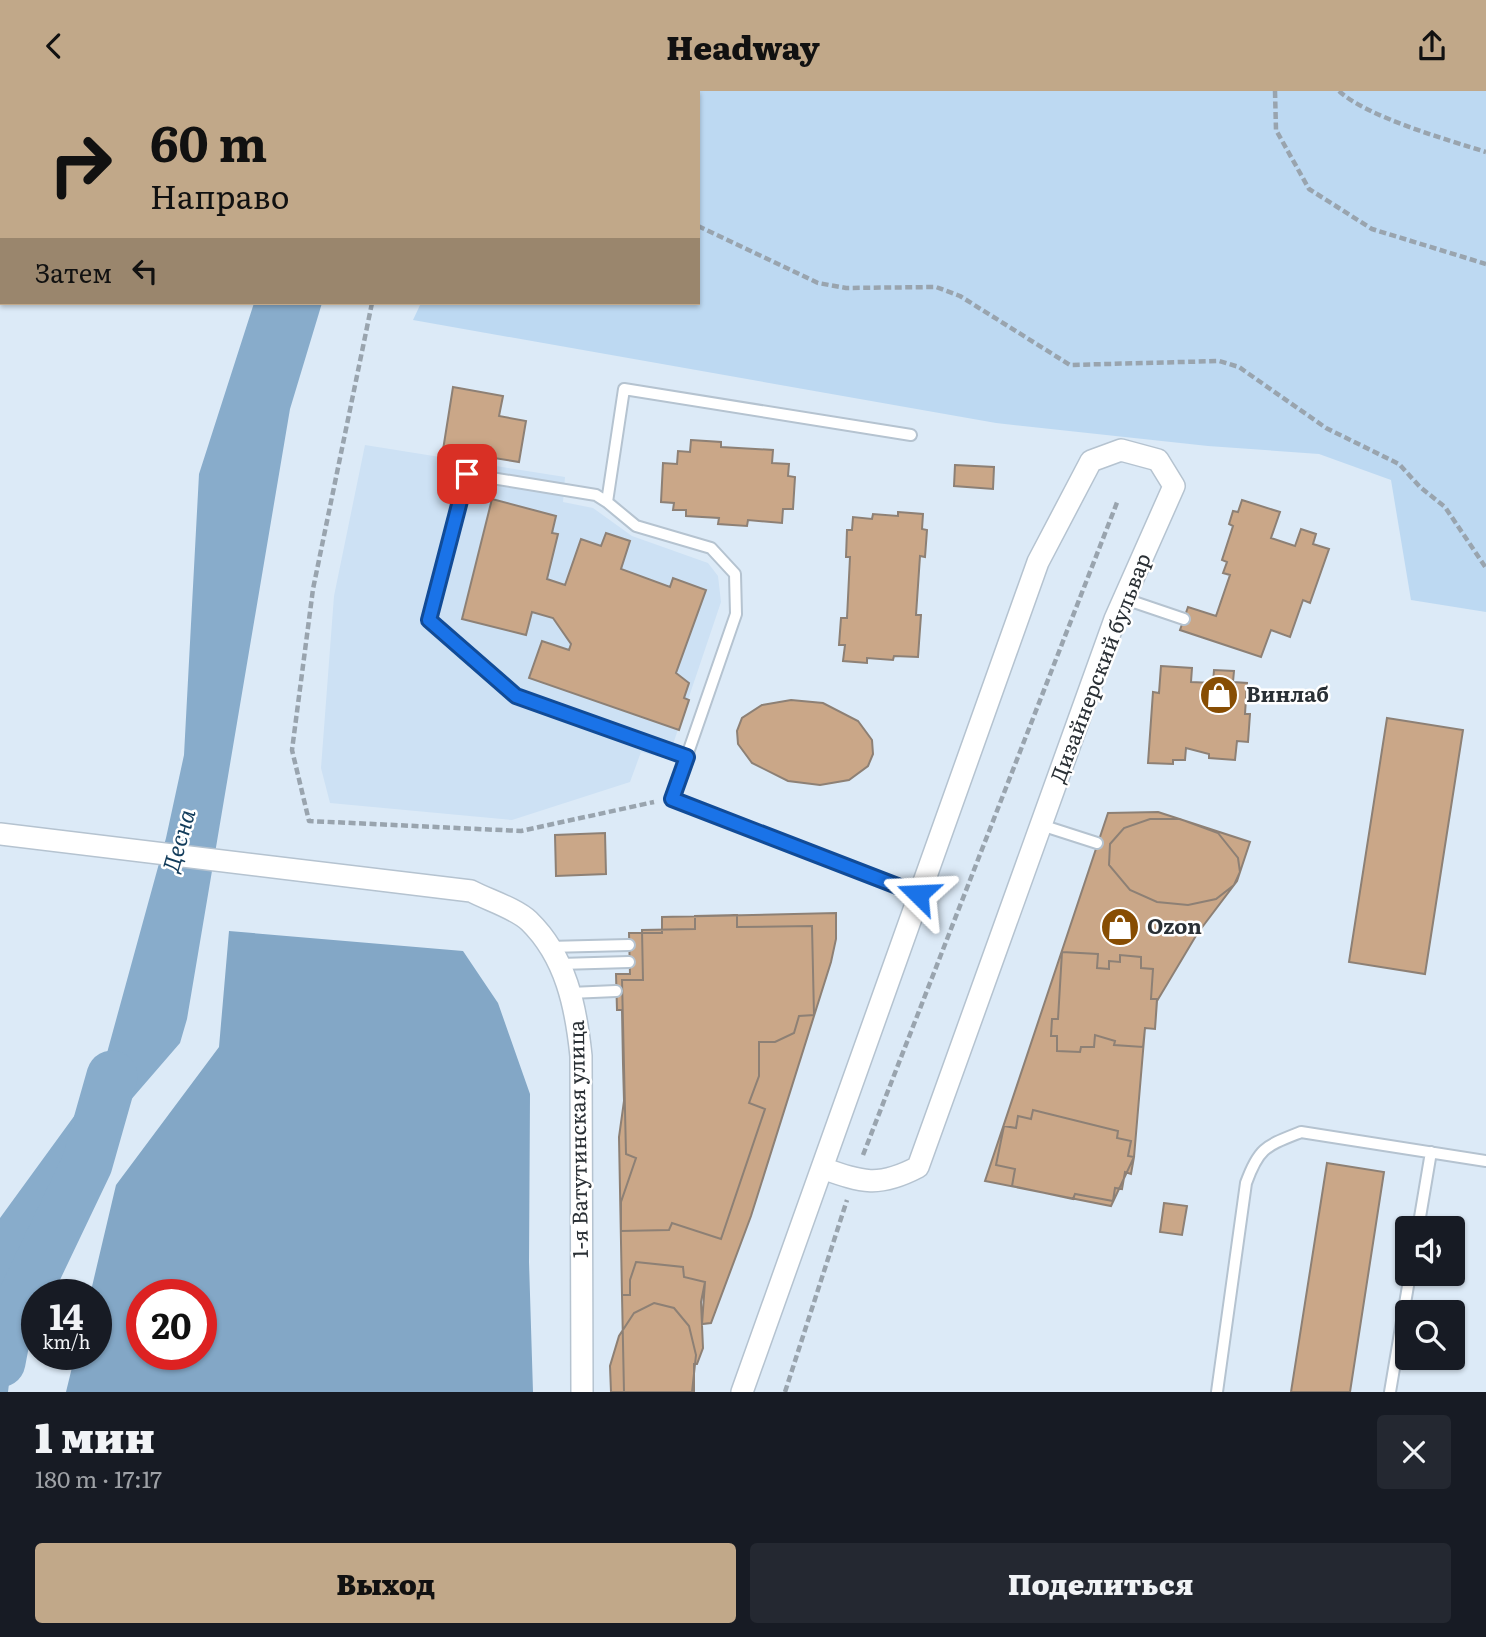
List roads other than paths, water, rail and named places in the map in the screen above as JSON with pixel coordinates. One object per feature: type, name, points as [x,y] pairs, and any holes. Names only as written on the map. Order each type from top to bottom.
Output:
[{"type":"street","name":"Дизайнерский бульвар","points":[[742,1392],[1038,562],[1091,461],[1121,450],[1158,460],[1174,486],[1125,599],[918,1167],[893,1180],[853,1179],[822,1168]]},
{"type":"street","name":"1-я Ватутинская улица","points":[[0,834],[471,891],[528,920],[554,955],[577,1010],[581,1056],[582,1392]]},
{"type":"lane","points":[[607,502],[624,389],[911,435]]},
{"type":"lane","points":[[687,757],[516,696],[429,620],[467,474],[596,495],[636,526],[711,548],[735,574],[736,614],[687,757],[672,799],[918,894]]},
{"type":"lane","points":[[1125,599],[1184,619]]},
{"type":"lane","points":[[1041,825],[1097,843]]},
{"type":"lane","points":[[554,955],[629,945]]},
{"type":"lane","points":[[554,955],[629,962]]},
{"type":"lane","points":[[570,993],[616,991]]},
{"type":"lane","points":[[1217,1392],[1246,1183],[1256,1157],[1277,1142],[1301,1132],[1486,1161]]},
{"type":"lane","points":[[1420,1216],[1431,1151]]},
{"type":"lane","points":[[1391,1392],[1408,1286]]},
{"type":"water","points":[[253,305],[321,305],[290,409],[187,1019],[180,1043],[52,1191],[24,1279],[21,1279],[8,1392],[0,1392],[0,1218],[99,1082],[166,838],[184,755],[199,474]]},
{"type":"waterway","name":"Десна","points":[[0,1362],[5,1336],[87,1164],[112,1076]]},
{"type":"place","name":"Винлаб","points":[[1219,695]]},
{"type":"place","name":"Ozon","points":[[1120,927]]}]
